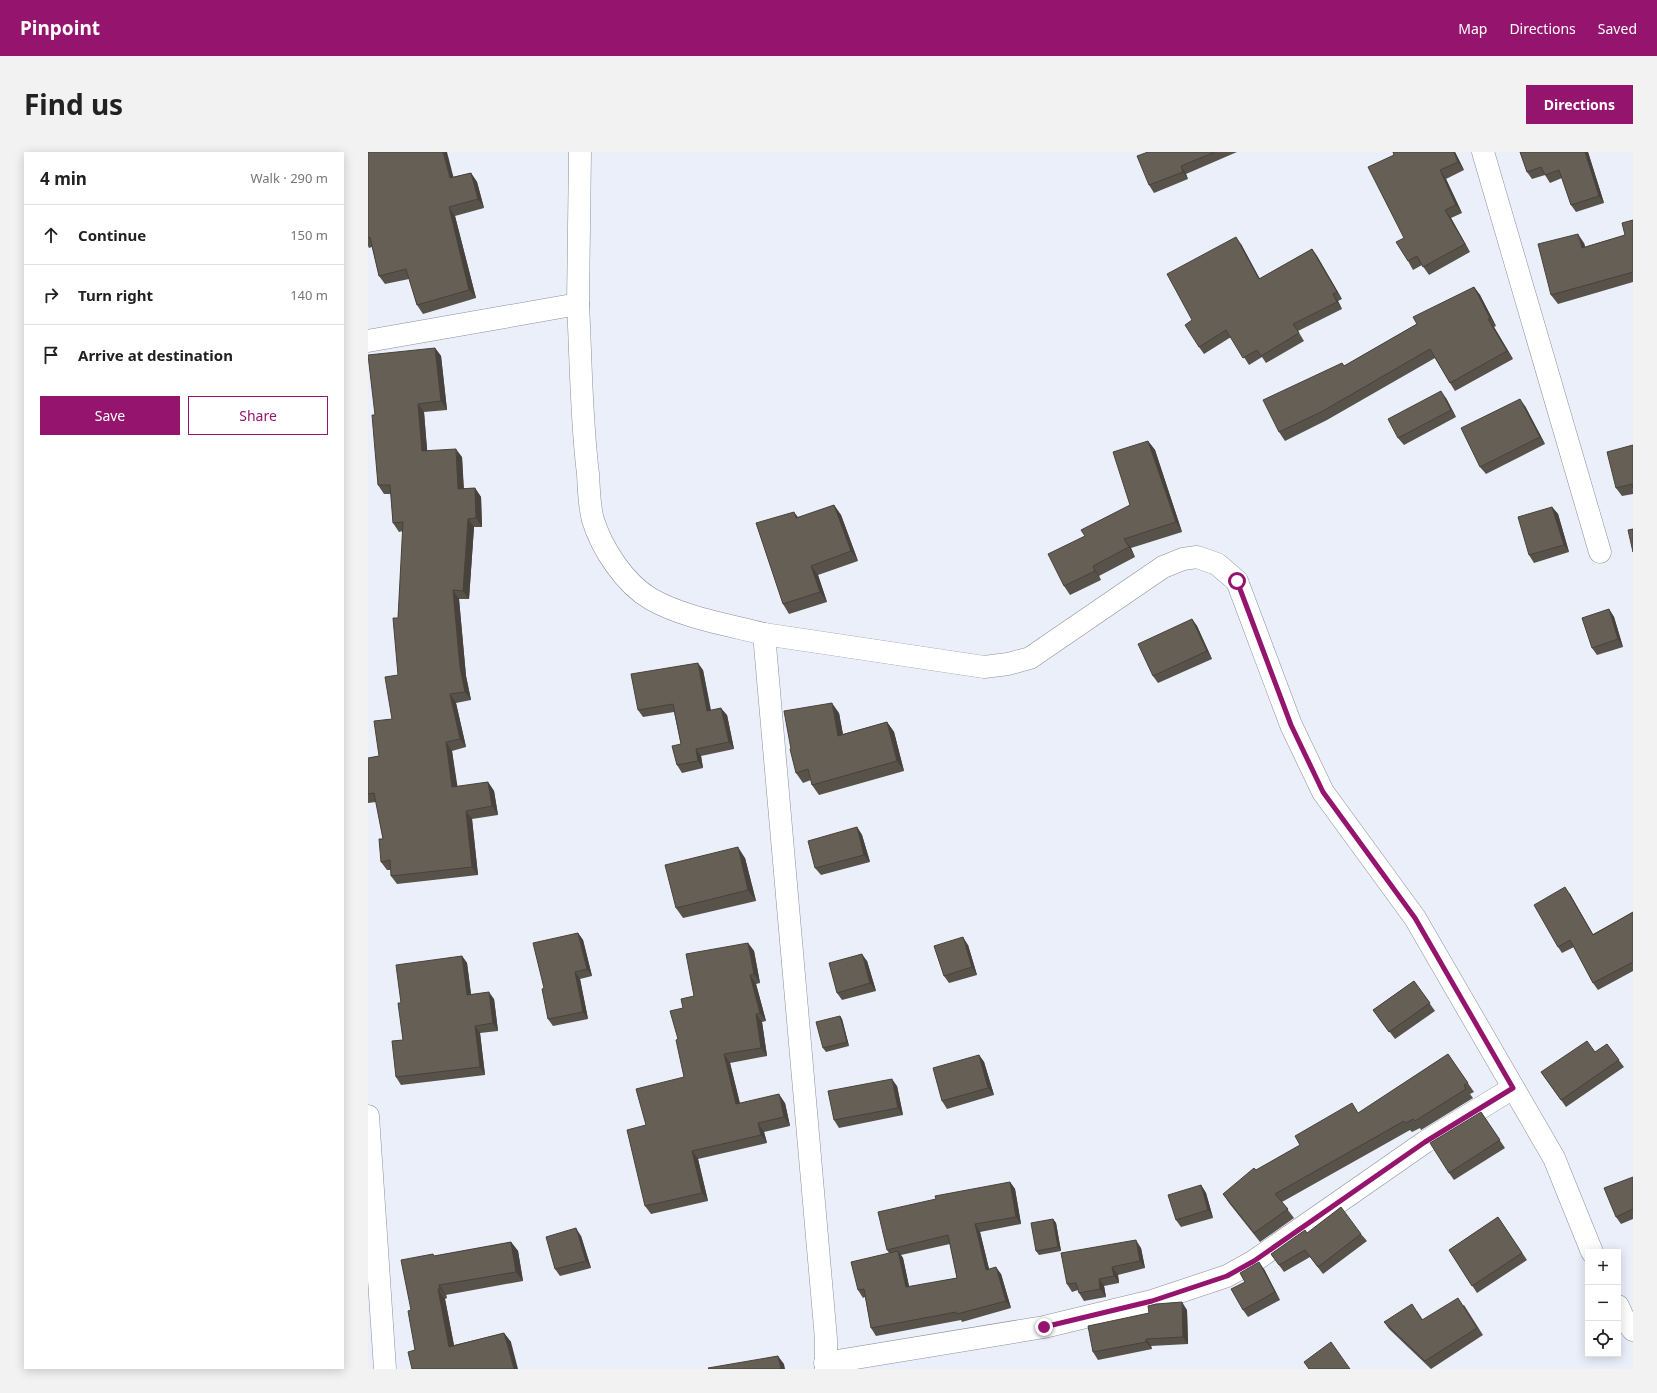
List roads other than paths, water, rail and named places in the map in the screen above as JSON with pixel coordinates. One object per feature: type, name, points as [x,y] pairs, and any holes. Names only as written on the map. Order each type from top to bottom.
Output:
[{"type":"street","points":[[580,152],[578,304],[584,446],[593,519],[608,554],[629,582],[651,599],[676,610],[764,634],[984,667],[1008,664],[1030,658],[1163,566],[1183,559],[1197,558],[1217,564],[1237,581],[1291,725],[1323,792],[1415,918],[1554,1158],[1591,1249]]},
{"type":"street","points":[[1483,152],[1600,552]]},
{"type":"street","points":[[368,341],[578,304]]},
{"type":"street","points":[[764,634],[826,1339],[825,1366],[1044,1327],[1152,1301],[1227,1276],[1254,1261],[1425,1142],[1513,1088]]},
{"type":"street","points":[[368,1116],[384,1369]]},
{"type":"street","points":[[1621,1313],[1633,1330]]}]
